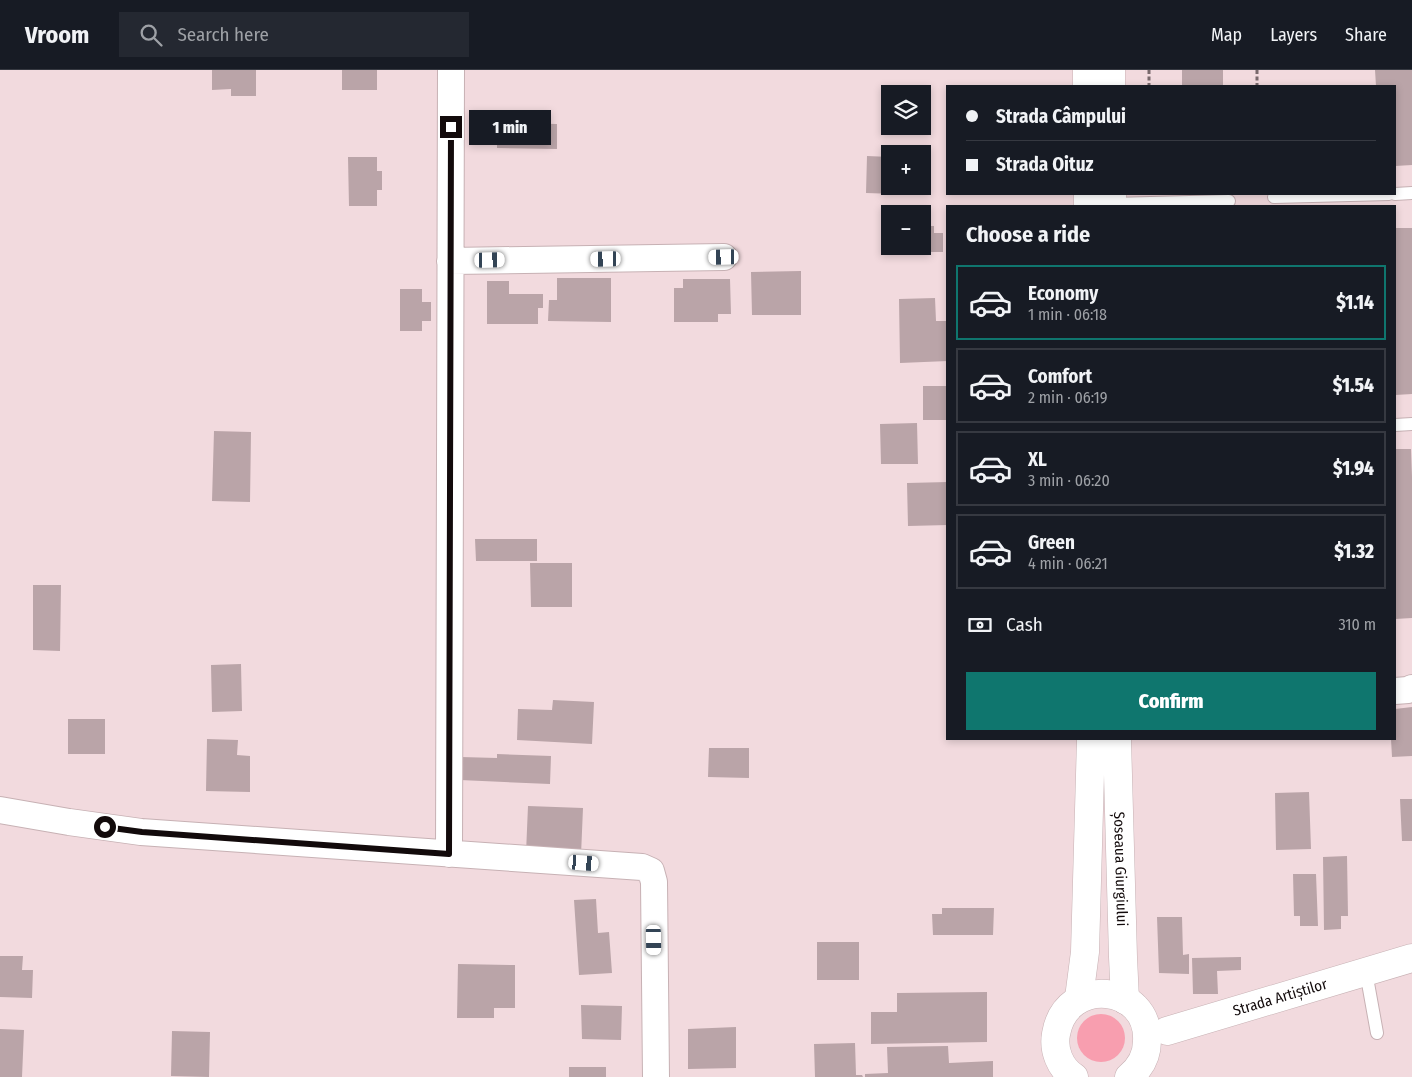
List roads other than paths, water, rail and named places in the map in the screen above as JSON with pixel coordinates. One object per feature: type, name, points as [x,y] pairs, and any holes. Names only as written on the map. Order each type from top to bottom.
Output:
[{"type":"main road","points":[[1086,70],[1087,85]]},
{"type":"main road","points":[[1111,70],[1111,85]]},
{"type":"main road","name":"Șoseaua Giurgiului","points":[[1079,998],[1085,952],[1092,740]]},
{"type":"main road","name":"Șoseaua Giurgiului","points":[[1116,740],[1125,1000]]},
{"type":"main road","name":"Strada Artiștilor","points":[[1157,1033],[1412,958]]},
{"type":"main road","points":[[1074,1077],[1062,1065],[1056,1053],[1055,1039],[1057,1026],[1069,1006],[1079,998],[1105,993],[1125,1000],[1134,1006],[1141,1015],[1145,1025],[1157,1033],[1147,1049],[1143,1061],[1129,1077]]},
{"type":"street","points":[[449,854],[451,70]]},
{"type":"street","points":[[450,261],[724,257]]},
{"type":"street","points":[[1396,691],[1412,688]]},
{"type":"street","points":[[0,810],[142,832],[642,867],[651,871],[654,882],[656,1077]]},
{"type":"lane","points":[[1396,194],[1412,193]]},
{"type":"lane","points":[[1274,197],[1351,195]]},
{"type":"lane","points":[[1102,201],[1229,201]]},
{"type":"lane","points":[[1396,425],[1412,424]]},
{"type":"lane","points":[[1366,972],[1377,1033]]}]
